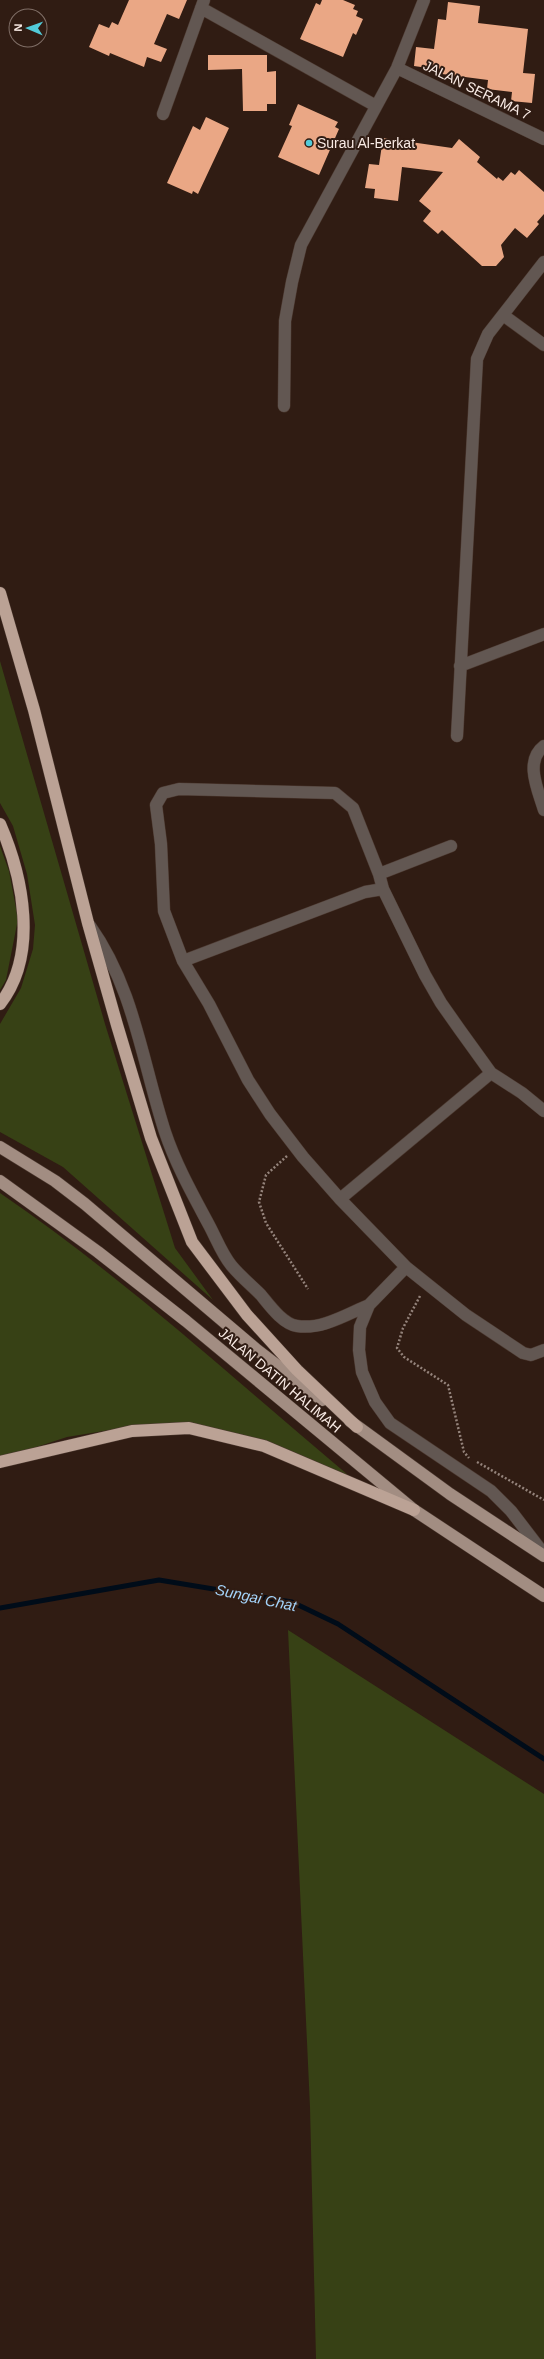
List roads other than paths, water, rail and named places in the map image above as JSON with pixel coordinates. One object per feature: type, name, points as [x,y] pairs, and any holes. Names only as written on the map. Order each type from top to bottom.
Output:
[{"type":"highway","points":[[0,593],[34,710],[88,923],[151,1138],[192,1242],[246,1315],[296,1370],[357,1426]]},
{"type":"highway","points":[[0,824],[10,847],[19,888],[23,927],[20,959],[7,995],[0,1004]]},
{"type":"highway","points":[[0,1462],[132,1431],[189,1428],[264,1446],[414,1510]]},
{"type":"main road","name":"JALAN DATIN HALIMAH","points":[[0,1147],[55,1181],[85,1204],[257,1350],[357,1426],[450,1494],[544,1555]]},
{"type":"main road","name":"JALAN DATIN HALIMAH","points":[[0,1181],[98,1252],[186,1321],[414,1510],[544,1596]]},
{"type":"street","points":[[284,406],[285,321],[301,245],[397,68],[424,0]]},
{"type":"street","points":[[163,114],[202,4],[376,106]]},
{"type":"street","name":"JALAN SERAMA 7","points":[[397,68],[544,139]]},
{"type":"street","points":[[457,736],[478,359],[488,334],[544,262]]},
{"type":"street","points":[[503,314],[544,345]]},
{"type":"street","points":[[460,666],[544,634]]},
{"type":"street","points":[[544,746],[538,750],[533,763],[536,782],[544,810]]},
{"type":"street","points":[[544,1111],[522,1093],[491,1073],[440,1003],[383,889],[379,874],[353,808],[335,792],[179,789],[163,793],[156,805],[161,844],[164,911],[183,961],[209,1004],[248,1080],[270,1114],[297,1149],[340,1199],[406,1267],[426,1285],[466,1315],[523,1353],[531,1355],[544,1350]]},
{"type":"street","points":[[379,874],[452,846]]},
{"type":"street","points":[[183,961],[365,892],[383,889]]},
{"type":"street","points":[[88,923],[104,946],[122,984],[165,1133],[197,1205],[230,1264],[282,1318],[296,1326],[311,1326],[326,1323],[369,1305]]},
{"type":"street","points":[[340,1199],[491,1073]]},
{"type":"street","points":[[406,1267],[369,1305],[360,1327],[359,1350],[362,1372],[375,1402],[390,1423],[491,1491],[511,1511],[544,1555]]},
{"type":"waterway","name":"Sungai Chat","points":[[0,1608],[159,1580],[292,1602],[338,1624],[544,1759]]},
{"type":"place","name":"Surau Al-Berkat","points":[[309,143]]}]
